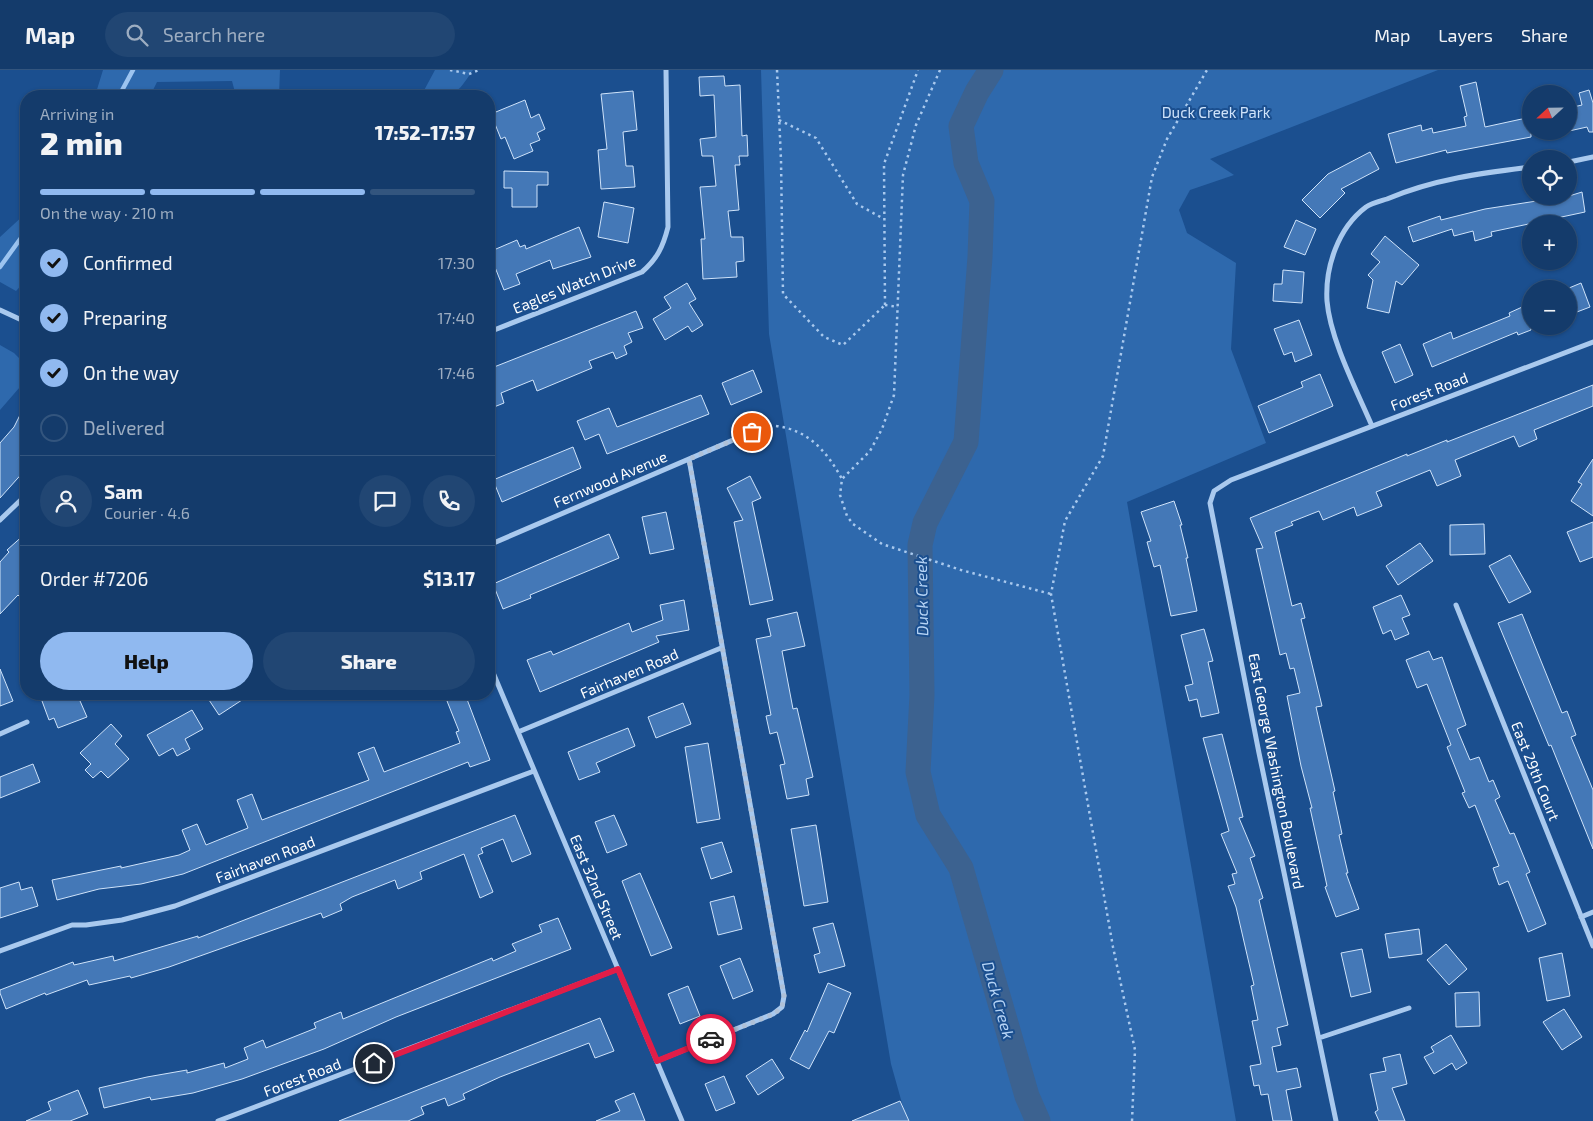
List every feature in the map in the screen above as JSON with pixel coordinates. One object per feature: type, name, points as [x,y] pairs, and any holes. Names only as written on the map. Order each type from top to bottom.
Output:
[{"type":"street","name":"Eagles Watch Drive","points":[[495,330],[642,272],[655,261],[663,247],[668,227],[666,70]]},
{"type":"street","points":[[1577,160],[1593,157]]},
{"type":"street","points":[[1372,426],[1340,352],[1327,303],[1328,274],[1340,236],[1366,207],[1408,190],[1461,176],[1522,168]]},
{"type":"street","points":[[0,310],[20,319]]},
{"type":"street","name":"Forest Road","points":[[1274,463],[1593,342]]},
{"type":"street","name":"Fernwood Avenue","points":[[495,541],[768,425]]},
{"type":"street","points":[[657,1061],[774,1014],[782,1007],[784,996],[689,459]]},
{"type":"street","name":"East George Washington Boulevard","points":[[1274,463],[1231,480],[1214,491],[1210,503],[1336,1121]]},
{"type":"street","points":[[0,520],[20,501]]},
{"type":"street","name":"East 29th Court","points":[[1456,605],[1593,946]]},
{"type":"street","name":"Fairhaven Road","points":[[518,732],[722,648]]},
{"type":"street","name":"East 32nd Street","points":[[495,678],[682,1121]]},
{"type":"street","points":[[0,734],[27,722]]},
{"type":"street","name":"Fairhaven Road","points":[[0,951],[72,925],[122,920],[175,906],[534,771]]},
{"type":"street","points":[[1581,917],[1593,912]]},
{"type":"street","name":"Forest Road","points":[[218,1121],[618,969]]},
{"type":"street","points":[[1319,1038],[1410,1008]]},
{"type":"path","points":[[450,70],[470,74],[479,70]]},
{"type":"path","points":[[776,70],[783,294],[824,337],[844,345],[885,305],[884,164],[918,70]]},
{"type":"path","points":[[842,479],[870,451],[882,429],[894,395],[903,174],[916,125],[940,70]]},
{"type":"path","points":[[1132,1121],[1134,1050],[1109,929],[1051,594],[1065,522],[1103,456],[1152,177],[1167,139],[1207,70]]},
{"type":"path","points":[[779,120],[816,138],[857,204],[884,219]]},
{"type":"path","points":[[885,305],[898,307]]},
{"type":"path","points":[[768,425],[788,428],[815,443],[830,458],[842,479],[840,495],[847,516],[864,534],[882,544],[961,570],[1051,594]]},
{"type":"green space","points":[[103,70],[280,70],[279,90],[234,90],[232,81],[157,82],[153,90],[97,90]]},
{"type":"green space","points":[[435,70],[473,70],[458,90],[424,90]]},
{"type":"green space","name":"Duck Creek Park","points":[[761,70],[1438,70],[1210,159],[1234,175],[1190,190],[1179,210],[1187,233],[1236,263],[1231,349],[1266,443],[1127,502],[1236,1121],[907,1121],[891,1064],[769,334]]},
{"type":"green space","points":[[20,219],[20,287],[16,291],[0,282],[0,237]]},
{"type":"green space","points":[[0,345],[20,359],[20,387],[0,410]]},
{"type":"building","points":[[724,76],[725,86],[740,85],[742,136],[747,135],[748,156],[739,156],[740,165],[735,165],[739,210],[728,211],[731,237],[743,237],[744,261],[736,262],[737,277],[703,279],[701,239],[705,239],[700,187],[716,186],[713,156],[702,156],[700,139],[716,137],[714,95],[700,96],[699,77]]},
{"type":"building","points":[[1476,82],[1485,127],[1522,119],[1522,139],[1447,153],[1446,150],[1396,163],[1388,134],[1421,125],[1422,131],[1432,128],[1433,133],[1466,126],[1464,117],[1467,116],[1460,86]]},
{"type":"building","points":[[1589,90],[1593,103],[1593,132],[1589,132],[1587,127],[1578,129],[1578,106],[1582,105],[1579,93]]},
{"type":"building","points":[[633,91],[637,130],[623,132],[626,166],[633,166],[635,187],[601,189],[598,150],[607,149],[601,94]]},
{"type":"building","points":[[525,100],[531,118],[539,114],[545,129],[537,133],[540,140],[530,144],[533,151],[514,159],[505,137],[501,139],[495,124],[495,112]]},
{"type":"building","points":[[1370,152],[1379,169],[1341,189],[1345,193],[1320,218],[1302,200],[1328,174]]},
{"type":"building","points":[[504,171],[548,172],[548,185],[537,185],[537,207],[512,207],[512,188],[504,188]]},
{"type":"building","points":[[1582,192],[1585,212],[1571,215],[1522,215],[1522,225],[1491,232],[1492,236],[1475,241],[1473,231],[1454,236],[1452,229],[1413,242],[1408,227],[1440,216],[1441,220],[1485,209],[1522,203],[1522,205],[1577,205],[1577,194]]},
{"type":"building","points":[[604,202],[634,208],[628,243],[598,237]]},
{"type":"building","points":[[1296,220],[1316,229],[1305,255],[1284,247]]},
{"type":"building","points":[[579,227],[591,257],[553,269],[550,260],[516,274],[520,284],[504,290],[495,267],[495,249],[517,240],[520,247],[525,245],[526,249]]},
{"type":"building","points":[[1385,236],[1419,265],[1402,285],[1396,281],[1389,313],[1367,308],[1373,280],[1368,275],[1380,262],[1371,254]]},
{"type":"building","points":[[1283,270],[1304,272],[1302,303],[1273,301],[1274,284],[1282,284]]},
{"type":"building","points":[[687,283],[696,299],[689,303],[703,325],[692,332],[688,326],[665,340],[653,319],[671,308],[664,297]]},
{"type":"building","points":[[1581,283],[1590,307],[1577,312],[1577,285]]},
{"type":"building","points":[[1522,307],[1522,333],[1518,335],[1517,332],[1432,367],[1423,344],[1451,332],[1453,339],[1510,316],[1509,313]]},
{"type":"building","points":[[636,311],[643,328],[628,333],[632,342],[624,346],[627,354],[616,359],[613,352],[589,361],[592,368],[537,391],[533,380],[501,393],[504,403],[495,407],[495,367]]},
{"type":"building","points":[[1299,320],[1312,355],[1295,362],[1292,352],[1284,355],[1274,329]]},
{"type":"building","points":[[1400,344],[1413,375],[1395,383],[1382,352]]},
{"type":"building","points":[[753,370],[762,392],[731,405],[722,383]]},
{"type":"building","points":[[1320,374],[1333,406],[1269,433],[1258,406],[1303,387],[1301,382]]},
{"type":"building","points":[[1593,385],[1593,406],[1534,430],[1537,439],[1519,447],[1514,436],[1455,460],[1461,476],[1437,486],[1430,470],[1376,492],[1382,506],[1357,516],[1354,507],[1323,520],[1319,511],[1291,522],[1293,525],[1275,532],[1292,606],[1301,603],[1305,618],[1301,619],[1322,706],[1316,707],[1335,791],[1333,792],[1342,834],[1339,835],[1348,873],[1346,873],[1359,909],[1336,917],[1325,887],[1327,886],[1310,808],[1312,808],[1301,766],[1287,696],[1300,693],[1294,668],[1290,669],[1286,653],[1280,655],[1256,549],[1263,548],[1250,518],[1407,454],[1407,456],[1447,440],[1447,442]]},
{"type":"building","points":[[701,395],[709,414],[607,454],[599,434],[585,440],[577,421],[609,408],[617,427]]},
{"type":"building","points":[[20,415],[20,476],[0,498],[0,443],[14,427]]},
{"type":"building","points":[[573,447],[581,468],[502,502],[495,485],[495,479]]},
{"type":"building","points":[[1593,459],[1593,516],[1571,501],[1582,484],[1578,482]]},
{"type":"building","points":[[750,476],[761,498],[752,502],[773,600],[750,605],[734,522],[743,520],[727,488]]},
{"type":"building","points":[[1174,501],[1182,525],[1180,525],[1197,611],[1171,616],[1160,565],[1154,567],[1147,542],[1151,541],[1141,512]]},
{"type":"building","points":[[666,512],[674,549],[650,554],[642,517]]},
{"type":"building","points":[[1593,522],[1593,557],[1580,562],[1567,532]]},
{"type":"building","points":[[1484,524],[1485,554],[1450,555],[1450,525]]},
{"type":"building","points":[[609,534],[619,558],[530,595],[531,598],[503,609],[495,589],[495,583]]},
{"type":"building","points":[[20,538],[20,597],[18,595],[0,614],[0,562],[9,552],[7,550]]},
{"type":"building","points":[[1420,543],[1433,561],[1398,585],[1386,566]]},
{"type":"building","points":[[1510,555],[1531,592],[1509,603],[1489,566]]},
{"type":"building","points":[[1401,595],[1410,615],[1402,618],[1409,634],[1395,640],[1391,630],[1383,634],[1373,607]]},
{"type":"building","points":[[684,600],[689,630],[656,636],[659,642],[540,692],[527,660],[551,651],[553,655],[629,623],[632,632],[663,620],[660,605]]},
{"type":"building","points":[[797,612],[805,646],[782,651],[793,709],[797,708],[813,777],[806,779],[809,795],[787,799],[780,765],[785,764],[777,732],[770,734],[766,716],[771,715],[756,639],[771,636],[767,619]]},
{"type":"building","points":[[1522,614],[1562,713],[1567,711],[1576,735],[1571,737],[1593,790],[1593,849],[1551,745],[1549,746],[1498,623]]},
{"type":"building","points":[[1204,629],[1213,661],[1208,662],[1219,713],[1201,717],[1197,699],[1189,701],[1185,686],[1193,684],[1181,635]]},
{"type":"building","points":[[1429,651],[1433,660],[1442,657],[1466,725],[1457,729],[1470,760],[1479,757],[1489,782],[1493,780],[1500,797],[1495,800],[1510,834],[1514,833],[1530,872],[1526,874],[1546,924],[1528,932],[1508,881],[1499,885],[1493,868],[1499,866],[1475,805],[1469,808],[1462,793],[1465,792],[1447,747],[1451,745],[1427,684],[1417,688],[1406,660]]},
{"type":"building","points":[[0,669],[13,701],[0,706]]},
{"type":"building","points":[[80,700],[87,717],[58,728],[54,718],[49,720],[42,701]]},
{"type":"building","points":[[209,700],[242,700],[219,715]]},
{"type":"building","points":[[467,700],[490,760],[470,767],[468,762],[183,874],[141,884],[99,889],[57,900],[52,880],[121,866],[121,868],[179,855],[190,850],[182,830],[197,824],[206,845],[248,828],[237,800],[252,794],[262,820],[369,780],[358,753],[374,747],[384,772],[460,743],[456,732],[459,731],[447,701]]},
{"type":"building","points":[[683,703],[691,724],[656,738],[648,717]]},
{"type":"building","points":[[192,710],[203,729],[185,739],[190,749],[177,756],[173,748],[159,756],[147,735]]},
{"type":"building","points":[[111,724],[122,736],[115,744],[129,759],[108,778],[101,771],[93,778],[85,770],[91,764],[80,753]]},
{"type":"building","points":[[628,728],[635,746],[596,763],[600,772],[579,780],[568,752]]},
{"type":"building","points":[[1222,734],[1243,817],[1239,818],[1255,856],[1250,858],[1263,898],[1259,900],[1288,1025],[1277,1028],[1281,1045],[1272,1047],[1277,1072],[1297,1068],[1301,1087],[1286,1090],[1292,1121],[1273,1121],[1268,1094],[1261,1095],[1259,1085],[1254,1086],[1250,1066],[1261,1064],[1252,1021],[1258,1020],[1251,986],[1254,985],[1236,907],[1228,886],[1235,884],[1232,874],[1237,873],[1221,834],[1229,831],[1203,738]]},
{"type":"building","points":[[708,743],[720,819],[697,823],[685,747]]},
{"type":"building","points":[[33,764],[40,782],[0,798],[0,777]]},
{"type":"building","points":[[515,815],[531,854],[512,862],[503,839],[481,848],[483,853],[478,855],[493,892],[480,898],[464,854],[420,872],[422,879],[398,889],[395,880],[352,897],[340,904],[342,910],[323,918],[321,913],[169,967],[131,978],[130,976],[89,985],[87,980],[46,995],[45,993],[6,1009],[0,993],[0,990],[73,962],[74,965],[113,956],[114,961],[198,936],[198,938]]},
{"type":"building","points":[[614,815],[627,845],[607,853],[595,822]]},
{"type":"building","points":[[816,825],[828,902],[804,906],[791,829]]},
{"type":"building","points":[[722,842],[732,872],[711,879],[701,848]]},
{"type":"building","points":[[640,873],[672,948],[651,956],[622,881]]},
{"type":"building","points":[[19,882],[21,890],[32,887],[38,906],[0,918],[0,888]]},
{"type":"building","points":[[734,896],[742,929],[718,935],[710,902]]},
{"type":"building","points":[[558,918],[571,949],[396,1017],[324,1049],[242,1079],[193,1093],[151,1100],[150,1097],[104,1108],[99,1088],[187,1070],[187,1073],[224,1063],[225,1068],[248,1059],[244,1048],[263,1040],[266,1048],[316,1028],[314,1023],[341,1012],[343,1019],[492,958],[493,961],[516,951],[512,944],[542,932],[539,925]]},
{"type":"building","points":[[833,923],[845,966],[819,973],[814,955],[820,953],[813,928]]},
{"type":"building","points":[[1419,929],[1422,954],[1389,958],[1385,934]]},
{"type":"building","points":[[1446,944],[1467,969],[1449,985],[1427,960]]},
{"type":"building","points":[[1362,949],[1371,992],[1351,997],[1341,953]]},
{"type":"building","points":[[1562,953],[1570,996],[1547,1001],[1539,958]]},
{"type":"building","points":[[740,958],[753,991],[733,999],[720,966]]},
{"type":"building","points":[[828,983],[851,993],[834,1033],[829,1031],[809,1069],[790,1059],[805,1030],[807,1032]]},
{"type":"building","points":[[688,986],[700,1016],[680,1024],[668,994]]},
{"type":"building","points":[[1479,992],[1480,1026],[1456,1027],[1455,993]]},
{"type":"building","points":[[1564,1009],[1582,1037],[1562,1050],[1543,1022]]},
{"type":"building","points":[[600,1018],[614,1051],[595,1058],[589,1043],[500,1077],[463,1094],[465,1099],[448,1106],[445,1098],[421,1107],[424,1114],[408,1121],[339,1121]]},
{"type":"building","points":[[1451,1035],[1467,1063],[1456,1070],[1452,1063],[1434,1074],[1424,1057],[1434,1052],[1431,1047]]},
{"type":"building","points":[[1400,1054],[1407,1084],[1392,1088],[1405,1121],[1379,1121],[1375,1112],[1378,1110],[1370,1074],[1386,1071],[1383,1058]]},
{"type":"building","points":[[772,1059],[784,1078],[758,1095],[746,1076]]},
{"type":"building","points":[[724,1076],[735,1103],[716,1111],[705,1084]]},
{"type":"building","points":[[78,1090],[88,1114],[70,1121],[26,1121],[51,1110],[48,1102]]},
{"type":"building","points":[[634,1093],[645,1121],[596,1121],[620,1111],[615,1101]]},
{"type":"building","points":[[900,1101],[909,1121],[852,1121]]},
{"type":"waterway","points":[[122,90],[133,70]]},
{"type":"waterway","name":"Duck Creek","points":[[991,70],[977,92],[961,126],[966,163],[982,201],[980,257],[966,442],[925,523],[920,545],[922,695],[918,772],[928,815],[961,868],[1027,1096],[1038,1121]]},
{"type":"waterway","points":[[0,267],[20,239]]},
{"type":"way so far","points":[[711,1039],[774,1014],[782,1007],[784,996],[689,459],[752,432]]},
{"type":"route","points":[[374,1063],[618,969],[657,1061],[711,1039]]}]
